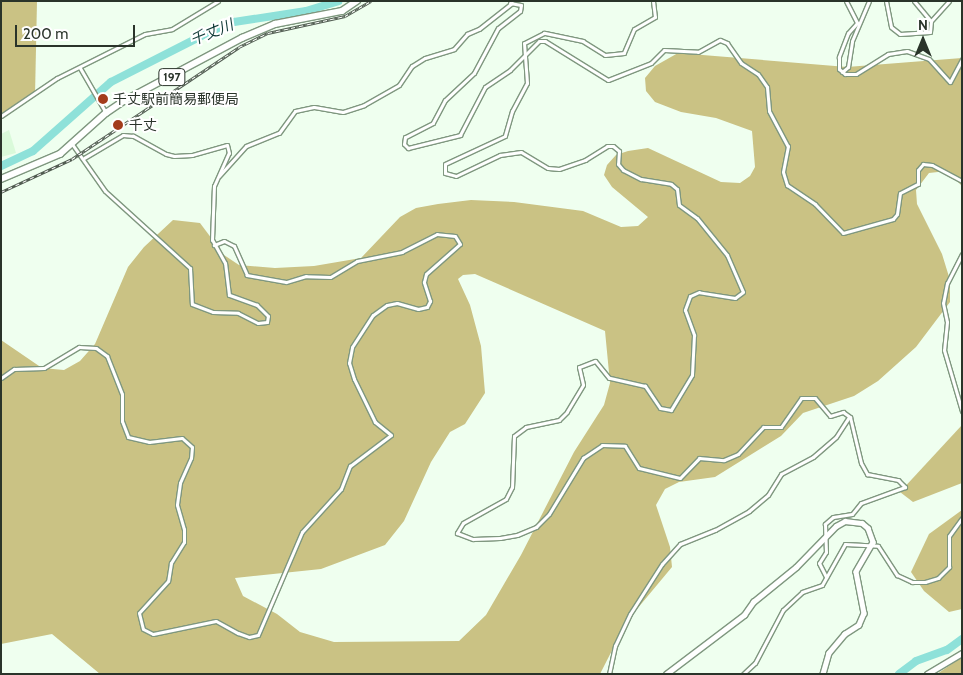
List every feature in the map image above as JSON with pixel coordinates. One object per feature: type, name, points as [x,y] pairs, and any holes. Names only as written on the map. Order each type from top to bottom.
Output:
[{"type":"highway","name":"197","points":[[1,179],[41,164],[72,144],[106,113],[257,31],[290,20],[342,10],[357,1]]},
{"type":"street","points":[[1,116],[57,78],[145,34],[172,29],[218,1]]},
{"type":"street","points":[[218,177],[246,146],[279,133],[295,111],[314,107],[347,112],[364,105],[399,85],[412,66],[425,58],[454,49],[467,34],[480,29],[510,3],[515,1]]},
{"type":"street","points":[[653,1],[655,17],[634,28],[624,53],[605,55],[583,41],[544,33],[524,43],[527,83],[512,111],[505,136],[445,164],[445,173],[456,176],[500,155],[521,152],[548,168],[560,169],[585,160],[607,146],[613,146],[619,151],[618,164],[623,170],[641,179],[671,184],[676,190],[679,205],[700,220],[727,255],[743,292],[735,298],[707,292],[690,296],[684,310],[694,335],[692,375],[671,410],[660,408],[645,386],[609,378],[595,360],[579,366],[583,385],[567,412],[559,420],[526,427],[514,436],[512,486],[506,500],[463,524],[457,533],[473,539],[500,538],[517,535],[536,527],[549,514],[583,458],[602,444],[625,446],[639,468],[680,478],[699,458],[730,459],[763,427],[781,427],[801,398],[817,399],[830,416],[843,412],[850,416],[864,470],[872,476],[898,480],[905,487],[861,503],[849,516],[833,517],[825,524],[826,552],[819,562],[826,577]]},
{"type":"street","points":[[841,72],[838,66],[839,57],[848,33],[857,23],[846,1]]},
{"type":"street","points":[[841,72],[848,67],[852,41],[870,1]]},
{"type":"street","points":[[886,1],[891,27],[896,33],[930,32],[931,21],[948,3]]},
{"type":"street","points":[[914,1],[931,21]]},
{"type":"street","points":[[510,3],[521,5],[520,11],[498,28],[474,72],[445,100],[433,123],[406,137],[406,146],[414,149],[427,142],[460,135],[485,87],[525,56],[539,41],[545,41],[608,80],[651,63],[664,50],[698,52],[714,41],[724,41],[741,64],[758,74],[767,87],[769,111],[788,146],[783,172],[787,185],[815,204],[847,234],[896,216],[900,193],[918,184],[918,170],[923,164],[932,165],[962,181]]},
{"type":"street","points":[[841,72],[856,74],[888,54],[907,51],[929,59],[950,82],[962,59]]},
{"type":"street","points":[[80,68],[106,113]]},
{"type":"street","points":[[72,144],[84,158],[105,191],[190,268],[192,304],[214,312],[238,313],[258,322],[267,322],[268,316],[257,305],[230,295],[225,263],[214,245],[211,214],[218,177],[229,153],[227,145],[192,155],[174,156],[166,154],[133,136],[123,135],[84,158]]},
{"type":"street","points":[[1,378],[21,368],[44,368],[79,347],[96,348],[107,356],[122,394],[122,421],[128,437],[150,442],[182,438],[192,447],[191,458],[180,483],[177,505],[184,529],[184,542],[171,563],[168,581],[139,613],[142,629],[153,634],[212,621],[249,637],[258,635],[302,532],[341,489],[350,466],[390,435],[375,422],[354,379],[349,363],[352,347],[373,316],[387,305],[397,303],[418,309],[427,308],[430,301],[424,282],[426,274],[456,249],[460,239],[448,234],[429,236],[402,252],[357,261],[330,277],[306,276],[286,282],[247,275],[234,246],[224,241],[214,245]]},
{"type":"street","points":[[962,254],[947,283],[943,303],[947,322],[944,350],[962,411]]},
{"type":"street","points":[[608,674],[614,646],[630,614],[662,564],[680,544],[715,530],[749,511],[768,495],[781,474],[813,457],[836,437],[850,416]]},
{"type":"street","points":[[743,674],[755,663],[783,610],[802,592],[822,585],[845,544],[872,544],[882,550],[897,575],[912,582],[930,581],[949,567],[949,536],[962,518]]},
{"type":"street","points":[[666,674],[744,615],[753,602],[796,567],[824,536],[845,521],[862,523],[868,528],[872,544],[856,572],[864,613],[859,625],[845,634],[829,653],[823,674]]},
{"type":"street","points":[[927,674],[962,654]]},
{"type":"shaded area","points":[[1,1],[37,1],[35,96],[1,117]]},
{"type":"shaded area","points":[[678,53],[847,67],[962,58],[962,186],[947,171],[929,173],[916,190],[917,204],[942,254],[950,280],[950,302],[916,347],[878,381],[854,396],[803,413],[781,436],[715,477],[679,482],[665,489],[656,505],[670,547],[672,567],[627,621],[600,674],[100,674],[52,634],[1,644],[1,340],[42,368],[64,370],[80,361],[95,344],[128,267],[144,247],[173,220],[200,223],[224,255],[239,265],[275,268],[314,266],[361,258],[400,217],[416,208],[438,204],[471,200],[514,202],[583,211],[621,227],[638,226],[648,217],[612,187],[604,175],[607,165],[616,155],[628,151],[648,148],[721,182],[740,183],[750,176],[755,167],[752,131],[716,118],[681,112],[655,102],[646,91],[645,78],[655,66]],"holes":[[[475,274],[605,331],[610,383],[604,405],[574,452],[521,555],[486,615],[459,641],[334,642],[300,632],[277,614],[243,596],[235,578],[321,569],[385,545],[404,521],[431,462],[450,432],[465,424],[485,393],[481,346],[470,305],[458,279],[463,275]]]},
{"type":"shaded area","points":[[9,130],[16,153],[1,157],[1,134]]},
{"type":"shaded area","points":[[962,425],[962,483],[913,502],[900,492]]},
{"type":"shaded area","points":[[962,510],[962,609],[949,612],[924,591],[911,572],[929,534]]},
{"type":"shaded area","points":[[962,657],[962,674],[937,674]]},
{"type":"waterway","name":"千丈川","points":[[1,166],[33,151],[111,82],[209,32],[234,22],[306,11],[339,1]]},
{"type":"waterway","points":[[899,674],[916,661],[947,650],[962,639]]},
{"type":"railway","points":[[1,192],[72,159],[239,47],[268,33],[345,16],[371,1]]},
{"type":"place","name":"千丈駅前簡易郵便局","points":[[103,99]]},
{"type":"place","name":"千丈","points":[[118,125]]}]
